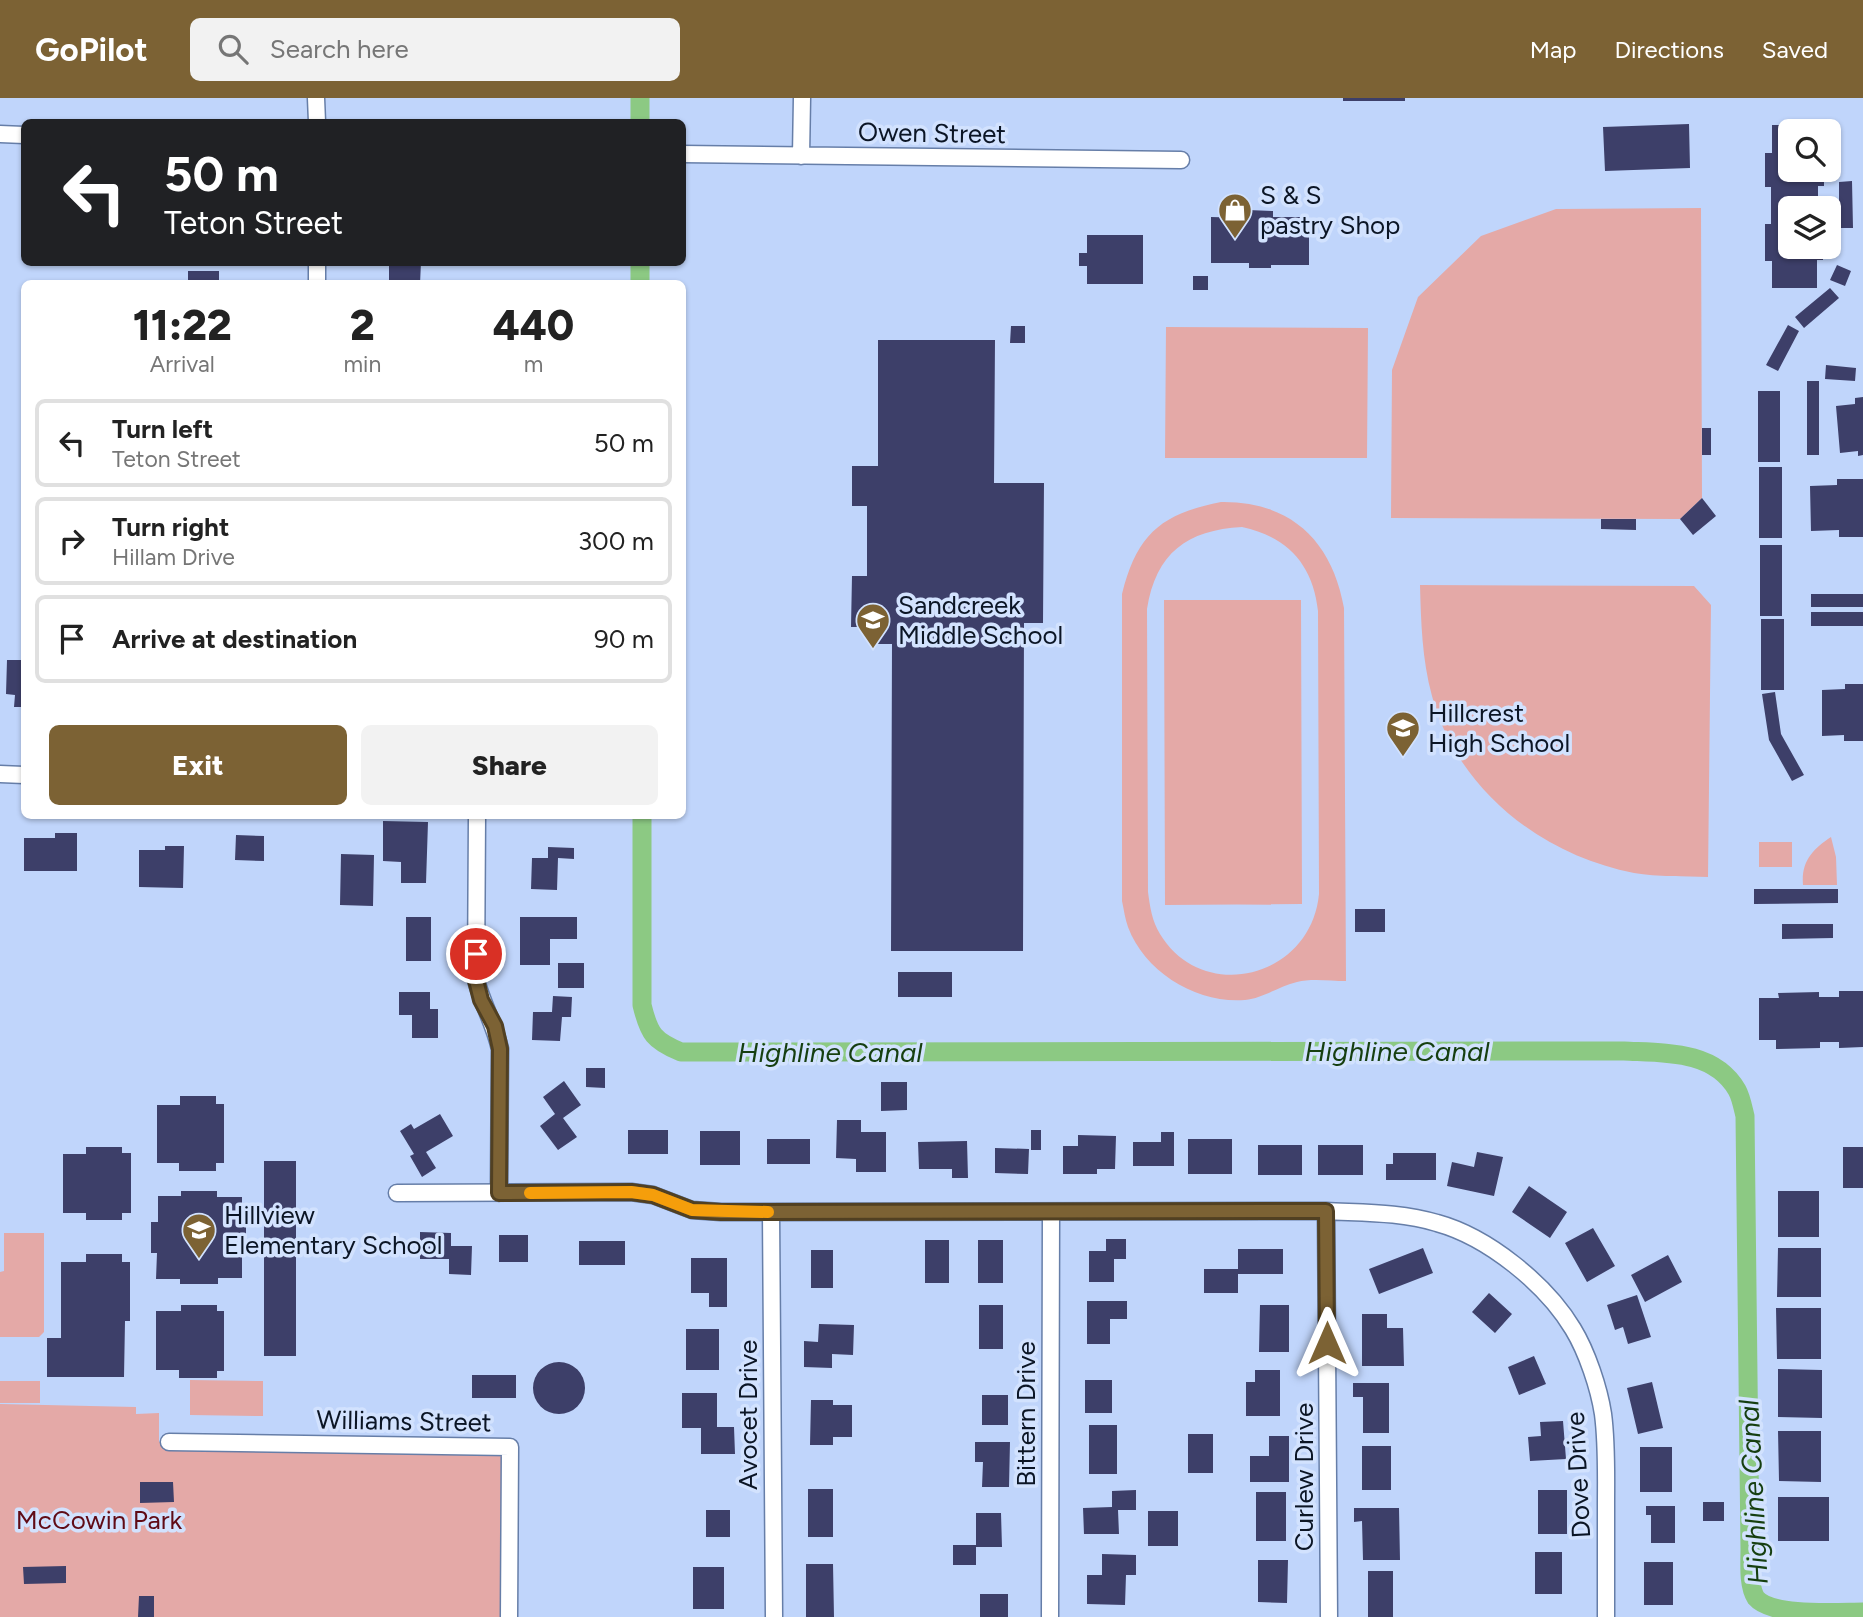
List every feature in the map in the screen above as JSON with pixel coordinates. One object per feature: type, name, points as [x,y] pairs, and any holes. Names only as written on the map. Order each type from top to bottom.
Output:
[{"type":"street","points":[[316,98],[317,119]]},
{"type":"street","points":[[801,156],[802,98]]},
{"type":"street","points":[[0,134],[21,135]]},
{"type":"street","name":"Owen Street","points":[[686,154],[1181,160]]},
{"type":"street","points":[[0,774],[21,775]]},
{"type":"street","points":[[477,819],[476,980],[481,1000],[495,1026],[500,1049],[499,1193]]},
{"type":"street","name":"Dove Drive","points":[[397,1193],[631,1192],[653,1195],[692,1210],[771,1212],[1326,1211],[1399,1214],[1437,1223],[1468,1234],[1508,1260],[1551,1299],[1574,1330],[1596,1382],[1603,1415],[1606,1475],[1606,1617]]},
{"type":"street","name":"Curlew Drive","points":[[1326,1211],[1329,1617]]},
{"type":"street","name":"Avocet Drive","points":[[771,1212],[774,1617]]},
{"type":"street","name":"Bittern Drive","points":[[1050,1617],[1051,1212]]},
{"type":"street","name":"Williams Street","points":[[169,1442],[510,1447],[509,1617]]},
{"type":"green space","points":[[1701,208],[1702,498],[1680,519],[1391,518],[1392,370],[1418,297],[1481,236],[1556,209]]},
{"type":"green space","points":[[1166,327],[1368,328],[1367,458],[1165,458]]},
{"type":"green space","points":[[1221,502],[1246,503],[1287,517],[1304,529],[1318,544],[1338,584],[1344,608],[1346,981],[1303,981],[1245,1000],[1209,997],[1175,982],[1160,971],[1136,944],[1127,924],[1122,901],[1122,594],[1135,556],[1144,542],[1167,521],[1200,507]],"holes":[[[1242,527],[1285,546],[1304,567],[1318,611],[1319,894],[1312,923],[1297,946],[1277,962],[1253,972],[1227,975],[1202,970],[1179,956],[1160,934],[1151,908],[1148,892],[1147,609],[1158,573],[1177,548],[1190,539],[1222,529]]]},
{"type":"green space","points":[[1420,585],[1694,586],[1711,605],[1708,877],[1634,873],[1600,864],[1567,851],[1536,834],[1508,813],[1482,788],[1461,760],[1444,730],[1432,696],[1424,654]]},
{"type":"green space","points":[[1164,600],[1301,600],[1302,904],[1165,905]]},
{"type":"green space","points":[[1831,837],[1836,857],[1837,885],[1803,885],[1806,862],[1819,846]]},
{"type":"green space","points":[[1759,842],[1792,842],[1792,867],[1759,867]]},
{"type":"green space","points":[[4,1233],[44,1233],[44,1332],[39,1337],[0,1337],[0,1272],[4,1271]]},
{"type":"green space","points":[[190,1380],[263,1381],[263,1416],[190,1415]]},
{"type":"green space","points":[[0,1381],[40,1381],[40,1403],[0,1403]]},
{"type":"green space","name":"McCowin Park","points":[[0,1404],[136,1407],[136,1414],[159,1413],[159,1442],[510,1447],[509,1617],[0,1617]]},
{"type":"building","points":[[1343,98],[1405,98],[1405,101],[1343,101]]},
{"type":"building","points":[[1689,124],[1690,168],[1605,171],[1603,127]]},
{"type":"building","points":[[1772,125],[1778,125],[1778,182],[1824,182],[1824,186],[1818,186],[1818,196],[1778,196],[1778,259],[1823,259],[1817,260],[1817,288],[1772,288],[1772,261],[1765,261],[1765,224],[1771,224],[1771,187],[1765,187],[1765,153],[1772,153]]},
{"type":"building","points":[[1852,181],[1853,228],[1841,228],[1841,182]]},
{"type":"building","points":[[1248,210],[1273,211],[1273,217],[1309,217],[1309,265],[1249,268],[1249,263],[1211,263],[1211,217],[1248,218]]},
{"type":"building","points":[[1087,235],[1143,235],[1143,284],[1087,284],[1087,266],[1079,266],[1079,253],[1087,253]]},
{"type":"building","points":[[1837,265],[1851,271],[1845,286],[1830,280]]},
{"type":"building","points":[[389,266],[421,266],[420,280],[389,280]]},
{"type":"building","points":[[188,271],[219,271],[219,280],[188,280]]},
{"type":"building","points":[[1193,276],[1208,276],[1208,290],[1193,290]]},
{"type":"building","points":[[1830,288],[1839,298],[1804,328],[1795,317]]},
{"type":"building","points":[[1788,325],[1799,331],[1778,371],[1766,365]]},
{"type":"building","points":[[1011,326],[1025,326],[1025,343],[1010,343]]},
{"type":"building","points":[[878,340],[995,340],[994,483],[1044,483],[1043,623],[1024,623],[1023,951],[891,951],[892,644],[871,644],[871,627],[851,627],[852,576],[867,576],[867,506],[852,506],[852,466],[878,466]]},
{"type":"building","points":[[1826,365],[1856,368],[1855,381],[1825,379]]},
{"type":"building","points":[[1807,381],[1819,381],[1819,455],[1807,455]]},
{"type":"building","points":[[1758,391],[1780,391],[1780,462],[1758,462]]},
{"type":"building","points":[[1863,397],[1863,455],[1858,456],[1858,451],[1840,453],[1836,406],[1855,404],[1855,398]]},
{"type":"building","points":[[1702,428],[1711,428],[1711,455],[1702,455]]},
{"type":"building","points":[[1759,467],[1782,467],[1782,538],[1759,538]]},
{"type":"building","points":[[1837,479],[1863,479],[1863,537],[1839,537],[1839,530],[1811,531],[1810,486],[1837,485]]},
{"type":"building","points":[[1702,498],[1716,516],[1693,535],[1680,519]]},
{"type":"building","points":[[1601,519],[1636,519],[1636,530],[1601,529]]},
{"type":"building","points":[[1760,545],[1782,545],[1782,616],[1760,616]]},
{"type":"building","points":[[1811,594],[1863,594],[1863,607],[1811,607]]},
{"type":"building","points":[[1811,612],[1863,612],[1863,626],[1811,626]]},
{"type":"building","points":[[1761,619],[1784,619],[1784,690],[1761,690]]},
{"type":"building","points":[[7,660],[21,660],[21,707],[14,707],[15,695],[6,694]]},
{"type":"building","points":[[1845,684],[1863,684],[1863,741],[1844,741],[1844,735],[1822,736],[1822,690],[1845,689]]},
{"type":"building","points":[[1775,692],[1781,734],[1804,775],[1792,781],[1769,740],[1762,694]]},
{"type":"building","points":[[383,821],[428,822],[426,883],[401,883],[401,862],[383,861]]},
{"type":"building","points":[[55,833],[77,833],[77,871],[24,871],[24,838],[55,838]]},
{"type":"building","points":[[236,835],[264,836],[264,861],[235,860]]},
{"type":"building","points":[[165,846],[184,846],[183,888],[139,887],[139,850],[165,850]]},
{"type":"building","points":[[548,847],[574,848],[574,859],[558,858],[557,890],[531,889],[532,858],[548,858]]},
{"type":"building","points":[[341,854],[374,855],[373,906],[340,905]]},
{"type":"building","points":[[1754,889],[1838,889],[1838,903],[1754,904]]},
{"type":"building","points":[[1355,909],[1385,909],[1385,932],[1355,932]]},
{"type":"building","points":[[406,917],[431,917],[431,961],[406,961]]},
{"type":"building","points":[[520,917],[577,917],[577,939],[550,939],[550,965],[520,965]]},
{"type":"building","points":[[1782,924],[1833,924],[1833,938],[1782,939]]},
{"type":"building","points":[[558,963],[584,963],[584,988],[558,988]]},
{"type":"building","points":[[898,972],[952,972],[952,997],[898,997]]},
{"type":"building","points":[[1839,991],[1863,991],[1863,1047],[1839,1048],[1839,1042],[1820,1042],[1820,1048],[1776,1049],[1776,1040],[1759,1040],[1759,998],[1779,998],[1778,993],[1819,992],[1819,997],[1839,997]]},
{"type":"building","points":[[399,992],[430,992],[430,1009],[438,1009],[438,1038],[412,1038],[412,1015],[399,1015]]},
{"type":"building","points":[[553,996],[572,997],[571,1017],[562,1017],[560,1041],[532,1040],[533,1012],[552,1012]]},
{"type":"building","points":[[586,1068],[605,1068],[605,1088],[586,1087]]},
{"type":"building","points":[[564,1081],[581,1105],[563,1118],[577,1137],[558,1150],[540,1126],[555,1114],[543,1097]]},
{"type":"building","points":[[881,1082],[907,1082],[907,1110],[881,1111]]},
{"type":"building","points":[[180,1096],[216,1096],[216,1104],[224,1104],[224,1163],[216,1163],[216,1171],[179,1171],[179,1163],[157,1163],[157,1105],[180,1105]]},
{"type":"building","points":[[440,1114],[453,1136],[426,1152],[436,1168],[422,1177],[410,1156],[414,1154],[400,1131],[411,1124],[414,1129]]},
{"type":"building","points":[[837,1120],[861,1120],[861,1132],[886,1132],[886,1172],[856,1172],[856,1159],[836,1158]]},
{"type":"building","points":[[628,1130],[668,1130],[668,1154],[628,1154]]},
{"type":"building","points":[[1031,1130],[1041,1130],[1041,1150],[1031,1150]]},
{"type":"building","points":[[700,1131],[740,1131],[740,1165],[700,1165]]},
{"type":"building","points":[[1161,1132],[1174,1132],[1174,1166],[1133,1166],[1133,1142],[1161,1142]]},
{"type":"building","points":[[1078,1135],[1116,1136],[1115,1169],[1097,1169],[1097,1174],[1063,1174],[1063,1146],[1078,1146]]},
{"type":"building","points":[[767,1139],[810,1139],[810,1164],[767,1164]]},
{"type":"building","points":[[1188,1139],[1232,1139],[1232,1174],[1188,1174]]},
{"type":"building","points":[[967,1141],[968,1178],[952,1178],[952,1169],[919,1169],[918,1142]]},
{"type":"building","points":[[1258,1145],[1302,1145],[1302,1175],[1258,1175]]},
{"type":"building","points":[[1318,1145],[1363,1145],[1363,1175],[1318,1175]]},
{"type":"building","points":[[86,1147],[122,1147],[122,1153],[131,1153],[131,1213],[122,1213],[122,1220],[86,1220],[86,1213],[63,1213],[63,1154],[86,1154]]},
{"type":"building","points":[[1843,1147],[1863,1147],[1863,1188],[1843,1188]]},
{"type":"building","points":[[995,1148],[1029,1149],[1028,1174],[995,1173]]},
{"type":"building","points":[[1477,1152],[1503,1157],[1494,1196],[1447,1186],[1452,1162],[1474,1167]]},
{"type":"building","points":[[1393,1153],[1436,1153],[1436,1180],[1386,1180],[1386,1164],[1393,1164]]},
{"type":"building","points":[[264,1161],[296,1161],[296,1356],[264,1356]]},
{"type":"building","points":[[1529,1186],[1567,1212],[1550,1238],[1512,1212]]},
{"type":"building","points":[[181,1191],[217,1191],[217,1197],[242,1197],[242,1223],[246,1223],[246,1252],[242,1252],[242,1278],[218,1278],[218,1284],[180,1284],[180,1279],[156,1279],[157,1253],[151,1253],[151,1222],[158,1222],[158,1196],[181,1196]]},
{"type":"building","points":[[1778,1191],[1819,1191],[1819,1237],[1778,1237]]},
{"type":"building","points":[[1593,1228],[1615,1266],[1587,1282],[1565,1243]]},
{"type":"building","points":[[420,1232],[451,1233],[451,1246],[472,1246],[471,1275],[449,1274],[449,1259],[420,1259]]},
{"type":"building","points":[[499,1235],[528,1235],[528,1262],[499,1262]]},
{"type":"building","points":[[1106,1239],[1126,1239],[1126,1259],[1114,1259],[1114,1282],[1089,1282],[1089,1251],[1106,1251]]},
{"type":"building","points":[[925,1240],[949,1240],[949,1283],[925,1283]]},
{"type":"building","points":[[978,1240],[1003,1240],[1003,1283],[978,1283]]},
{"type":"building","points":[[579,1241],[625,1241],[625,1265],[579,1265]]},
{"type":"building","points":[[1423,1248],[1433,1273],[1379,1294],[1369,1269]]},
{"type":"building","points":[[1778,1248],[1821,1248],[1821,1297],[1777,1297]]},
{"type":"building","points":[[1238,1249],[1283,1249],[1283,1274],[1238,1274],[1238,1293],[1204,1293],[1204,1269],[1238,1269]]},
{"type":"building","points":[[811,1250],[833,1250],[833,1288],[811,1288]]},
{"type":"building","points":[[86,1254],[122,1254],[122,1262],[130,1262],[130,1321],[125,1321],[124,1377],[47,1377],[47,1338],[61,1338],[61,1262],[86,1262]]},
{"type":"building","points":[[1668,1255],[1682,1282],[1645,1302],[1631,1275]]},
{"type":"building","points":[[691,1258],[727,1258],[727,1307],[709,1307],[709,1293],[691,1293]]},
{"type":"building","points":[[1489,1293],[1512,1314],[1495,1333],[1472,1312]]},
{"type":"building","points":[[1637,1295],[1651,1337],[1628,1344],[1623,1327],[1615,1330],[1607,1305]]},
{"type":"building","points":[[1087,1301],[1127,1301],[1127,1319],[1110,1319],[1110,1344],[1087,1344]]},
{"type":"building","points":[[181,1305],[217,1305],[217,1311],[224,1311],[224,1371],[217,1371],[217,1378],[179,1378],[179,1370],[156,1370],[156,1311],[181,1311]]},
{"type":"building","points":[[979,1305],[1003,1305],[1003,1349],[979,1349]]},
{"type":"building","points":[[1260,1305],[1289,1305],[1289,1352],[1259,1352]]},
{"type":"building","points":[[1776,1308],[1821,1308],[1821,1359],[1777,1359]]},
{"type":"building","points":[[1362,1314],[1387,1314],[1387,1328],[1403,1328],[1404,1366],[1362,1366]]},
{"type":"building","points":[[819,1324],[854,1325],[853,1355],[832,1354],[832,1368],[804,1367],[804,1341],[818,1342]]},
{"type":"building","points":[[686,1329],[719,1329],[719,1370],[686,1370]]},
{"type":"building","points":[[1534,1356],[1546,1384],[1519,1395],[1508,1367]]},
{"type":"building","points":[[559,1362],[578,1369],[585,1388],[578,1407],[559,1414],[540,1407],[533,1388],[540,1369]]},
{"type":"building","points":[[1778,1369],[1822,1370],[1822,1418],[1778,1417]]},
{"type":"building","points":[[1255,1370],[1280,1370],[1280,1416],[1246,1416],[1246,1382],[1255,1382]]},
{"type":"building","points":[[472,1375],[516,1375],[516,1398],[472,1398]]},
{"type":"building","points":[[1085,1380],[1112,1380],[1112,1413],[1085,1413]]},
{"type":"building","points":[[1652,1382],[1663,1428],[1638,1434],[1627,1388]]},
{"type":"building","points":[[1353,1383],[1389,1383],[1389,1433],[1363,1433],[1363,1397],[1353,1397]]},
{"type":"building","points":[[682,1393],[717,1393],[717,1427],[734,1427],[735,1454],[701,1454],[701,1428],[682,1428]]},
{"type":"building","points":[[982,1395],[1008,1395],[1008,1425],[982,1425]]},
{"type":"building","points":[[811,1400],[833,1400],[833,1405],[852,1405],[852,1437],[833,1437],[833,1445],[810,1445]]},
{"type":"building","points":[[1563,1421],[1566,1459],[1530,1461],[1528,1437],[1541,1436],[1540,1422]]},
{"type":"building","points":[[1089,1425],[1117,1425],[1117,1474],[1089,1474]]},
{"type":"building","points":[[1778,1431],[1821,1431],[1821,1482],[1779,1481]]},
{"type":"building","points":[[1188,1434],[1213,1434],[1213,1473],[1188,1473]]},
{"type":"building","points":[[1269,1436],[1289,1436],[1289,1482],[1250,1482],[1250,1456],[1269,1456]]},
{"type":"building","points":[[975,1442],[1010,1442],[1009,1487],[982,1487],[983,1462],[975,1462]]},
{"type":"building","points":[[1362,1446],[1391,1446],[1391,1490],[1362,1490]]},
{"type":"building","points":[[1640,1447],[1672,1447],[1672,1492],[1640,1492]]},
{"type":"building","points":[[140,1482],[173,1482],[174,1502],[140,1503]]},
{"type":"building","points":[[808,1489],[833,1489],[833,1537],[808,1537]]},
{"type":"building","points":[[1136,1490],[1136,1510],[1118,1510],[1119,1534],[1084,1534],[1083,1508],[1112,1507],[1112,1491]]},
{"type":"building","points":[[1538,1490],[1567,1490],[1567,1534],[1538,1534]]},
{"type":"building","points":[[1256,1492],[1286,1492],[1286,1541],[1256,1541]]},
{"type":"building","points":[[1778,1497],[1829,1497],[1829,1541],[1778,1541]]},
{"type":"building","points":[[1703,1502],[1724,1502],[1724,1521],[1703,1521]]},
{"type":"building","points":[[1646,1506],[1675,1506],[1675,1543],[1651,1543],[1651,1515],[1646,1515]]},
{"type":"building","points":[[1354,1508],[1399,1508],[1400,1560],[1363,1560],[1362,1521],[1354,1522]]},
{"type":"building","points":[[706,1510],[730,1510],[730,1537],[706,1537]]},
{"type":"building","points":[[1148,1511],[1178,1511],[1178,1546],[1148,1546]]},
{"type":"building","points":[[976,1513],[1001,1513],[1002,1547],[976,1547],[976,1565],[953,1565],[953,1545],[976,1545]]},
{"type":"building","points":[[1535,1552],[1562,1552],[1562,1594],[1535,1594]]},
{"type":"building","points":[[1102,1554],[1136,1555],[1136,1575],[1126,1575],[1125,1605],[1087,1604],[1087,1575],[1102,1575]]},
{"type":"building","points":[[1258,1560],[1288,1560],[1287,1603],[1258,1602]]},
{"type":"building","points":[[1644,1562],[1673,1562],[1673,1605],[1644,1605]]},
{"type":"building","points":[[806,1564],[833,1564],[834,1617],[806,1617]]},
{"type":"building","points":[[66,1566],[66,1583],[24,1584],[23,1567]]},
{"type":"building","points":[[693,1567],[724,1567],[724,1609],[693,1609]]},
{"type":"building","points":[[1368,1571],[1393,1571],[1393,1617],[1368,1617]]},
{"type":"building","points":[[980,1594],[1008,1594],[1008,1617],[980,1617]]},
{"type":"building","points":[[139,1596],[154,1596],[154,1617],[138,1617]]},
{"type":"waterway","name":"Highline Canal","points":[[640,98],[640,119]]},
{"type":"waterway","name":"Highline Canal","points":[[640,266],[640,280]]},
{"type":"waterway","name":"Highline Canal","points":[[642,819],[642,1005],[654,1035],[664,1044],[681,1052],[1624,1051],[1687,1056],[1715,1067],[1737,1090],[1745,1116],[1752,1587],[1756,1598],[1776,1608],[1807,1612],[1863,1612]]},
{"type":"slow traffic","points":[[530,1193],[631,1192],[653,1195],[692,1210],[768,1212]]},
{"type":"place","name":"S & S pastry Shop","points":[[1235,240]]},
{"type":"place","name":"Sandcreek Middle School","points":[[873,650]]},
{"type":"place","name":"Hillcrest High School","points":[[1403,758]]},
{"type":"place","name":"Hillview Elementary School","points":[[199,1260]]},
{"type":"route","points":[[476,954],[476,980],[481,1000],[495,1026],[500,1049],[499,1193],[631,1192],[653,1195],[692,1210],[721,1212],[1326,1211],[1327,1343]]}]
